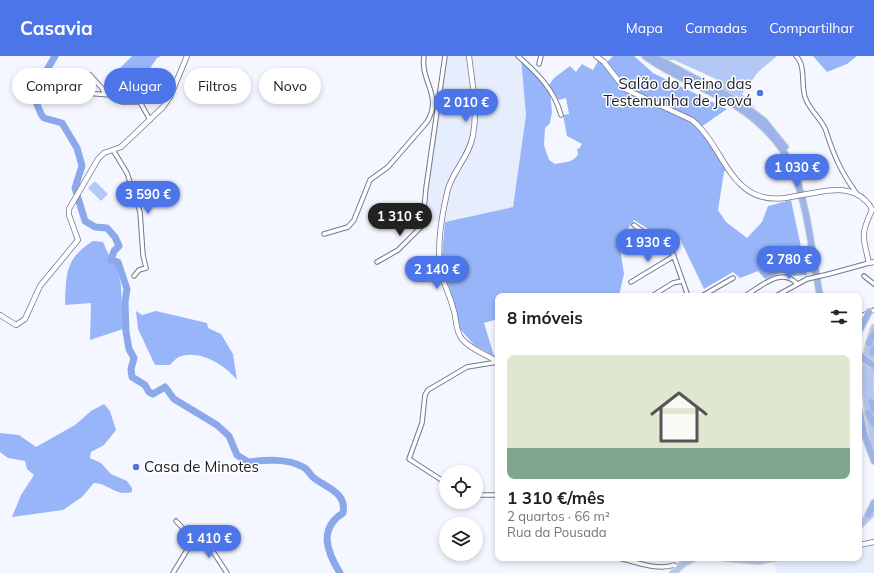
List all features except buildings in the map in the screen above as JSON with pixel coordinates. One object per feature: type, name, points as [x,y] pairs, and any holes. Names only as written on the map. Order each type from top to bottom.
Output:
[{"type":"highway","points":[[646,56],[667,70],[714,94],[749,115],[762,126],[784,153],[791,166],[800,195],[819,293]]},
{"type":"highway","points":[[653,56],[741,103],[764,121],[788,151],[805,195],[823,293]]},
{"type":"highway","points":[[862,326],[872,311]]},
{"type":"highway","points":[[872,343],[874,334]]},
{"type":"highway","points":[[862,357],[874,366]]},
{"type":"highway","points":[[862,362],[874,371]]},
{"type":"highway","points":[[871,402],[871,412],[874,424]]},
{"type":"highway","points":[[862,423],[874,461]]},
{"type":"highway","points":[[868,515],[874,503]]},
{"type":"main road","points":[[874,328],[872,343],[865,369],[874,444]]},
{"type":"main road","points":[[872,343],[873,350],[870,379],[871,402],[874,420]]},
{"type":"main road","points":[[862,523],[874,506]]},
{"type":"main road","points":[[862,523],[874,511]]},
{"type":"main road","points":[[673,573],[679,568],[682,561]]},
{"type":"street","points":[[0,315],[16,325],[21,323],[40,286],[58,263],[75,246],[78,236],[69,215],[69,210],[86,177],[104,152],[121,147],[150,120],[170,97],[187,56]]},
{"type":"street","points":[[324,234],[348,226],[354,220],[370,180],[388,167],[427,122],[432,114],[433,98],[423,63],[424,56]]},
{"type":"street","points":[[377,262],[398,250],[422,226],[424,221],[426,188],[445,56]]},
{"type":"street","points":[[469,56],[474,98],[473,136],[465,159],[448,188],[440,249],[441,270],[446,292],[453,308],[458,332],[461,338],[469,346],[495,359]]},
{"type":"street","points":[[518,56],[535,70],[548,86],[557,101],[561,115]]},
{"type":"street","points":[[539,64],[541,56]]},
{"type":"street","points":[[596,56],[608,66],[625,89],[692,120],[701,127],[710,138],[727,169],[743,188],[762,198],[772,200],[833,190],[845,190],[857,194]]},
{"type":"street","points":[[781,293],[807,279],[871,262],[863,231],[873,209],[857,194],[843,174],[831,149],[826,130],[805,98],[802,86],[802,71],[796,56]]},
{"type":"street","points":[[96,82],[102,88],[104,93],[96,93]]},
{"type":"street","points":[[141,104],[150,120]]},
{"type":"street","points":[[113,150],[127,173],[142,222],[142,255],[146,268],[139,270],[134,276]]},
{"type":"street","points":[[634,225],[641,232],[670,251],[674,256],[687,293]]},
{"type":"street","points":[[631,282],[674,256]]},
{"type":"street","points":[[750,293],[781,276],[789,277],[797,284]]},
{"type":"street","points":[[864,276],[874,284]]},
{"type":"street","points":[[707,293],[733,278]]},
{"type":"street","points":[[656,293],[673,282],[682,281]]},
{"type":"street","points":[[862,316],[872,311]]},
{"type":"street","points":[[439,477],[409,459],[422,423],[425,395],[428,390],[467,368],[495,361]]},
{"type":"street","points":[[483,495],[495,494]]},
{"type":"street","points":[[176,521],[189,535],[192,542]]},
{"type":"street","points":[[174,573],[192,542]]},
{"type":"street","points":[[192,542],[210,547],[227,573]]},
{"type":"street","points":[[862,544],[874,542]]},
{"type":"street","points":[[633,561],[667,568],[677,566],[679,568]]},
{"type":"shaded area","points":[[132,56],[161,56],[157,58],[150,68],[120,68]]},
{"type":"shaded area","points":[[445,56],[519,56],[521,58],[526,115],[513,207],[443,222],[424,219]]},
{"type":"shaded area","points":[[613,56],[634,56],[653,73],[727,109],[701,127],[727,169],[724,172],[718,210],[726,222],[747,238],[762,222],[768,206],[791,200],[807,275],[794,276],[788,273],[780,273],[765,279],[758,271],[740,278],[733,272],[704,289],[680,239],[672,244],[634,220],[619,242],[624,274],[620,293],[495,293],[495,320],[484,323],[494,356],[474,345],[460,329],[454,301],[445,275],[442,256],[445,222],[513,207],[526,115],[521,58],[550,90],[552,112],[550,123],[545,128],[544,145],[549,160],[555,164],[568,162],[574,159],[578,154],[577,148],[579,149],[582,144],[567,136],[563,115],[569,114],[566,98],[559,100],[549,85],[554,78],[570,66],[576,72],[582,64],[593,70],[599,59],[606,63]]},
{"type":"shaded area","points":[[657,56],[777,56],[758,72],[742,94],[756,108],[739,97],[716,87],[716,79],[674,60],[662,60]]},
{"type":"shaded area","points":[[813,56],[857,56],[847,64],[827,72]]},
{"type":"shaded area","points":[[95,181],[108,194],[101,201],[88,188]]},
{"type":"shaded area","points":[[93,241],[103,242],[112,262],[117,266],[121,285],[123,329],[90,340],[91,303],[65,305],[67,276],[72,261],[84,247]]},
{"type":"shaded area","points":[[136,311],[142,315],[156,311],[207,323],[208,328],[221,334],[233,354],[237,380],[219,364],[195,355],[179,357],[170,365],[155,365],[138,329]]},
{"type":"shaded area","points":[[104,404],[110,411],[116,430],[104,445],[91,452],[90,458],[101,463],[111,474],[127,481],[132,488],[132,492],[121,493],[104,485],[94,483],[82,497],[63,510],[12,517],[21,495],[34,475],[27,469],[25,461],[8,458],[0,452],[0,433],[19,435],[36,447],[75,425],[91,411]]},
{"type":"shaded area","points":[[874,542],[874,573],[776,573],[774,561],[862,561],[862,544]]},
{"type":"waterway","points":[[55,56],[40,82],[33,87],[32,92],[44,118],[62,123],[77,148],[82,166],[75,188],[85,221],[95,227],[107,228],[115,237],[119,246],[114,251],[111,260],[118,262],[127,289],[125,302],[126,332],[129,349],[134,358],[131,369],[132,377],[145,385],[149,392],[153,394],[165,387],[174,399],[217,425],[229,436],[237,455],[248,462],[276,460],[297,464],[305,468],[314,478],[335,492],[342,500],[343,513],[335,519],[330,526],[327,541],[331,557],[340,573]]},
{"type":"place","name":"Salão do Reino das Testemunha de Jeová","points":[[760,93]]},
{"type":"place","name":"Casa de Minotes","points":[[136,467]]}]
